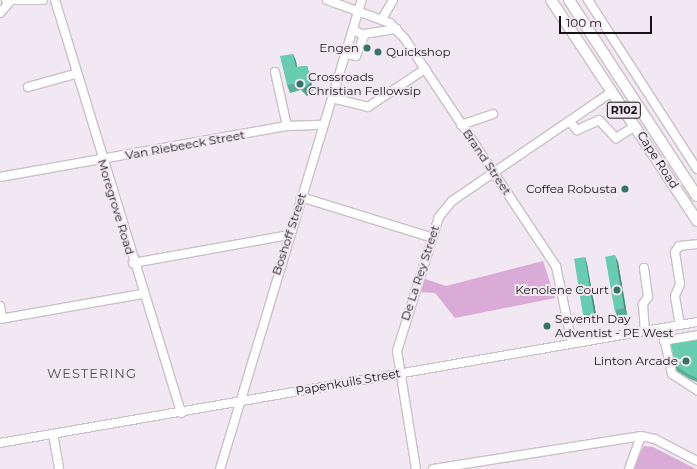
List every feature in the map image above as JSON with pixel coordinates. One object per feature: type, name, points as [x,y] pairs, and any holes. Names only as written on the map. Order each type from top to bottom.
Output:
[{"type":"main road","name":"Cape Road","points":[[551,0],[697,221]]},
{"type":"main road","name":"Cape Road","points":[[569,0],[697,196]]},
{"type":"street","points":[[0,13],[8,1],[43,0]]},
{"type":"street","name":"Moregrove Road","points":[[55,0],[75,74],[103,160],[142,294],[180,413]]},
{"type":"street","name":"Brand Street","points":[[327,0],[382,19],[397,29],[462,125],[492,173],[556,266],[572,343]]},
{"type":"street","name":"Boshoff Street","points":[[220,469],[237,402],[362,0]]},
{"type":"street","points":[[382,19],[393,0]]},
{"type":"street","points":[[588,0],[697,169]]},
{"type":"street","points":[[353,28],[364,34],[397,29]]},
{"type":"street","points":[[345,54],[357,55],[364,34]]},
{"type":"street","points":[[332,98],[368,108],[424,69]]},
{"type":"street","points":[[275,72],[287,126]]},
{"type":"street","points":[[28,87],[75,74]]},
{"type":"street","name":"De La Rey Street","points":[[416,469],[398,374],[398,339],[430,237],[447,206],[492,173],[612,92]]},
{"type":"street","points":[[462,125],[493,114]]},
{"type":"street","points":[[569,121],[577,130],[599,120],[616,138],[635,126]]},
{"type":"street","name":"Van Riebeeck Street","points":[[0,177],[103,160],[287,126],[323,125]]},
{"type":"street","points":[[301,196],[430,237]]},
{"type":"street","points":[[133,263],[288,235]]},
{"type":"street","points":[[680,325],[675,296],[680,286],[675,252],[679,246],[697,244]]},
{"type":"street","points":[[644,268],[648,297],[643,304],[645,331]]},
{"type":"street","points":[[0,306],[1,319],[142,294]]},
{"type":"street","name":"Papenkuils Street","points":[[0,443],[180,413],[697,322]]},
{"type":"street","points":[[662,328],[672,374],[697,390]]},
{"type":"street","points":[[664,341],[697,335]]},
{"type":"street","points":[[53,434],[59,469]]},
{"type":"street","points":[[629,469],[641,436]]},
{"type":"street","points":[[433,469],[641,436],[655,439],[697,461]]},
{"type":"shaded area","points":[[543,261],[555,298],[455,318],[435,293],[417,292],[422,278],[446,286]]},
{"type":"shaded area","points":[[644,446],[653,447],[696,469],[632,469]]},
{"type":"building","name":"Crossroads Christian Fellowsip","points":[[293,54],[296,67],[307,66],[311,82],[304,89],[298,83],[287,85],[280,56]]},
{"type":"building","name":"Kenolene Court","points":[[615,255],[624,308],[615,310],[605,257]]},
{"type":"building","points":[[585,257],[594,313],[583,315],[574,259]]},
{"type":"building","name":"Linton Arcade","points":[[697,340],[697,378],[675,365],[671,344]]},
{"type":"place","name":"Engen","points":[[367,48]]},
{"type":"place","name":"Quickshop","points":[[378,52]]},
{"type":"place","name":"Crossroads Christian Fellowsip","points":[[300,84]]},
{"type":"place","name":"Coffea Robusta","points":[[625,189]]},
{"type":"place","name":"Kenolene Court","points":[[617,290]]},
{"type":"place","name":"Seventh Day Adventist - PE West","points":[[547,326]]},
{"type":"place","name":"Linton Arcade","points":[[686,361]]},
{"type":"district","name":"WESTERING","points":[[92,373]]}]
